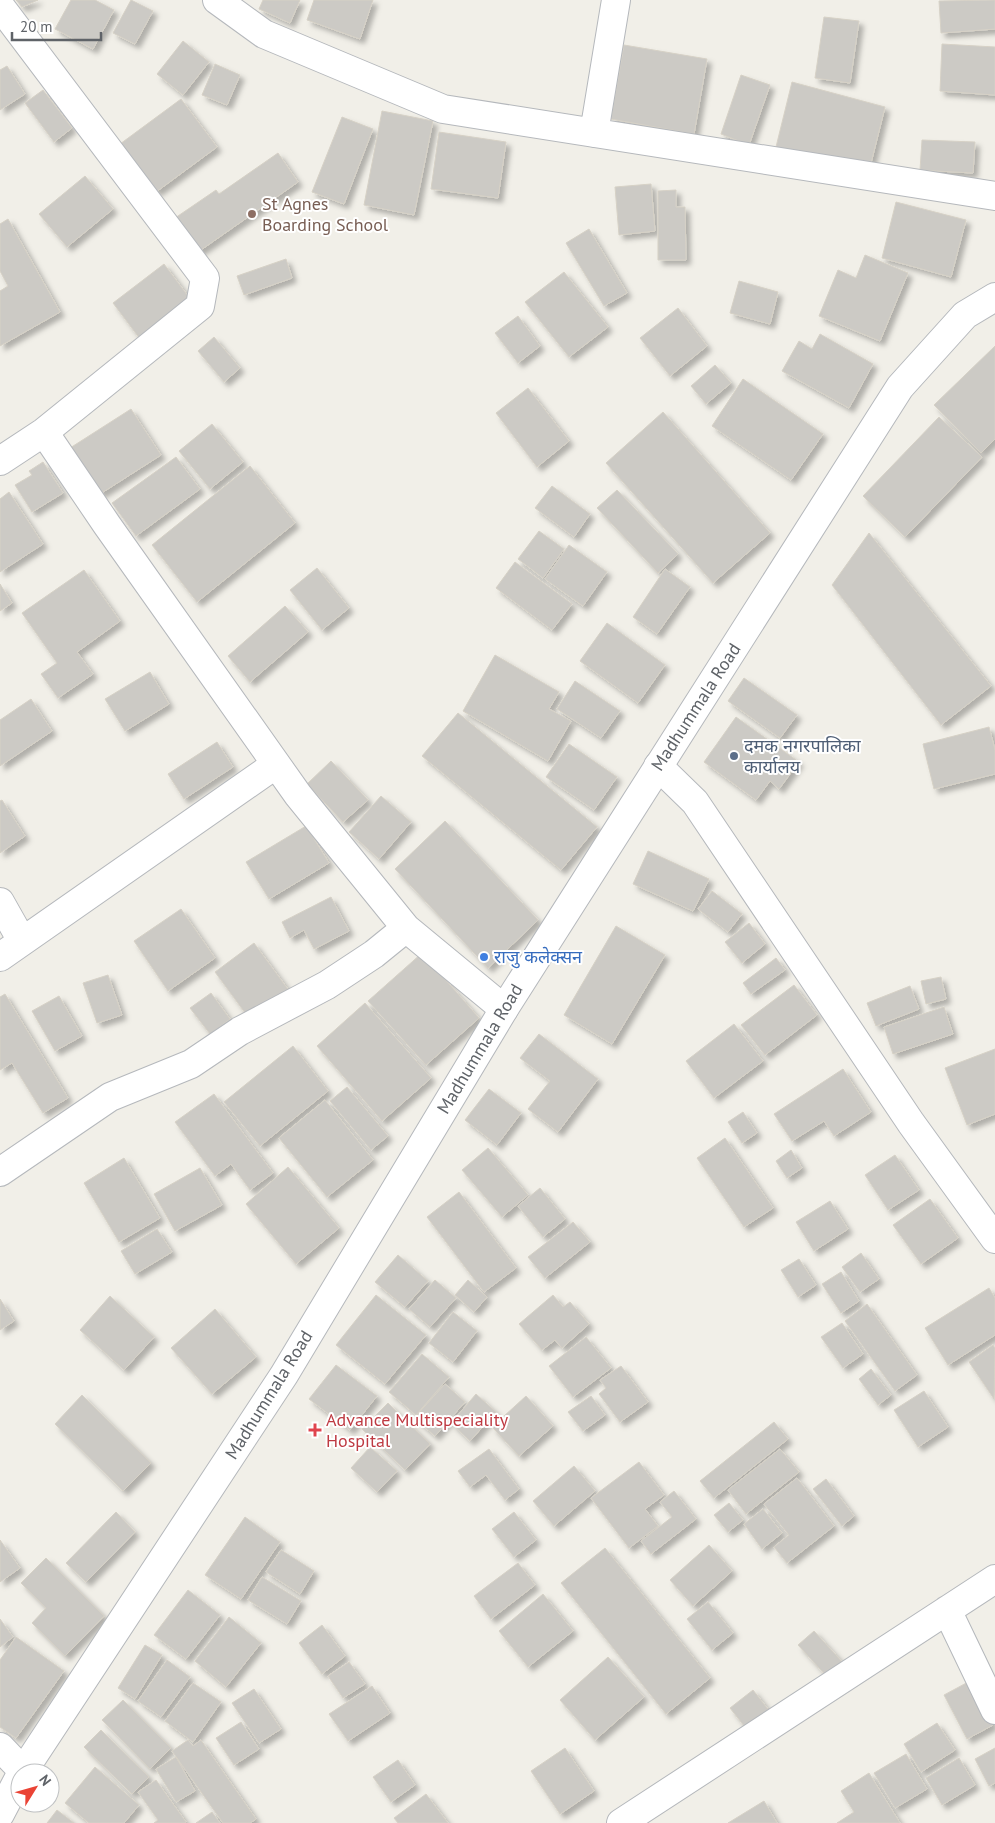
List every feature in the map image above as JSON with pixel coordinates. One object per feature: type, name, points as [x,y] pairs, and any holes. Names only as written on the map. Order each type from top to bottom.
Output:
[{"type":"street","points":[[217,0],[264,34],[443,109],[995,196]]},
{"type":"street","points":[[594,133],[616,0]]},
{"type":"street","points":[[0,6],[205,278],[200,306],[44,432],[0,461]]},
{"type":"street","name":"Madhummala Road","points":[[28,1763],[284,1375],[504,1009],[900,387],[965,315],[995,297]]},
{"type":"street","points":[[44,432],[275,765],[406,928],[504,1009]]},
{"type":"street","points":[[0,957],[275,765]]},
{"type":"street","points":[[658,766],[695,802],[911,1122],[995,1239]]},
{"type":"street","points":[[0,902],[22,941]]},
{"type":"street","points":[[0,1172],[110,1097],[190,1064],[240,1031],[327,985],[374,954],[406,928]]},
{"type":"street","points":[[622,1823],[946,1610],[995,1580]]},
{"type":"street","points":[[946,1610],[995,1710]]},
{"type":"street","points":[[0,1747],[13,1763]]},
{"type":"street","name":"Madhummala Road","points":[[0,1814],[10,1794]]},
{"type":"building","points":[[16,0],[38,0],[22,7]]},
{"type":"building","points":[[71,0],[95,0],[114,10],[93,49],[55,29]]},
{"type":"building","points":[[131,0],[153,11],[135,44],[113,33]]},
{"type":"building","points":[[263,0],[300,0],[290,23],[259,9]]},
{"type":"building","points":[[314,0],[373,0],[360,39],[307,20]]},
{"type":"building","points":[[995,0],[995,29],[941,33],[939,1]]},
{"type":"building","points":[[824,17],[859,21],[850,83],[815,78]]},
{"type":"building","points":[[183,41],[209,62],[183,95],[157,74]]},
{"type":"building","points":[[942,44],[995,47],[995,95],[940,91]]},
{"type":"building","points":[[624,45],[707,59],[694,134],[611,119]]},
{"type":"building","points":[[215,64],[240,75],[227,105],[202,95]]},
{"type":"building","points":[[7,66],[25,94],[0,110],[0,70]]},
{"type":"building","points":[[741,75],[770,85],[749,145],[721,134]]},
{"type":"building","points":[[792,82],[885,107],[869,171],[776,147]]},
{"type":"building","points":[[43,90],[72,128],[54,142],[25,103]]},
{"type":"building","points":[[181,99],[217,147],[156,192],[120,144]]},
{"type":"building","points":[[382,111],[433,121],[414,215],[364,205]]},
{"type":"building","points":[[342,117],[373,129],[344,204],[312,192]]},
{"type":"building","points":[[439,132],[506,142],[498,198],[431,189]]},
{"type":"building","points":[[922,140],[975,142],[973,173],[920,170]]},
{"type":"building","points":[[278,153],[298,182],[198,252],[175,218],[216,190],[219,194]]},
{"type":"building","points":[[85,176],[113,209],[67,247],[39,214]]},
{"type":"building","points":[[651,184],[655,231],[619,235],[615,187]]},
{"type":"building","points":[[676,190],[676,207],[685,207],[686,260],[658,260],[658,191]]},
{"type":"building","points":[[896,202],[966,220],[951,277],[882,258]]},
{"type":"building","points":[[8,219],[60,312],[0,346],[0,291],[8,286],[0,271],[0,224]]},
{"type":"building","points":[[589,229],[627,293],[604,306],[566,243]]},
{"type":"building","points":[[865,255],[908,273],[880,341],[819,316],[838,270],[856,278]]},
{"type":"building","points":[[286,259],[292,278],[244,295],[237,276]]},
{"type":"building","points":[[164,264],[194,304],[143,343],[113,303]]},
{"type":"building","points":[[564,272],[608,327],[569,357],[525,302]]},
{"type":"building","points":[[739,281],[778,292],[770,324],[730,313]]},
{"type":"building","points":[[678,308],[707,346],[670,376],[640,338]]},
{"type":"building","points":[[518,316],[540,346],[518,363],[495,333]]},
{"type":"building","points":[[820,334],[873,364],[849,408],[782,371],[799,341],[812,349]]},
{"type":"building","points":[[214,337],[240,368],[224,382],[198,351]]},
{"type":"building","points":[[995,346],[995,439],[981,453],[934,405]]},
{"type":"building","points":[[715,365],[731,383],[706,404],[691,386]]},
{"type":"building","points":[[743,379],[823,434],[791,480],[712,426]]},
{"type":"building","points":[[528,388],[569,441],[537,467],[496,413]]},
{"type":"building","points":[[131,409],[161,455],[100,494],[70,448]]},
{"type":"building","points":[[663,412],[770,533],[713,583],[606,463]]},
{"type":"building","points":[[939,417],[982,457],[905,537],[863,496]]},
{"type":"building","points":[[212,424],[243,462],[210,489],[179,451]]},
{"type":"building","points":[[176,457],[200,489],[136,536],[112,503]]},
{"type":"building","points":[[43,462],[63,493],[32,512],[15,485],[32,475],[29,471]]},
{"type":"building","points":[[250,466],[295,523],[197,602],[152,545]]},
{"type":"building","points":[[552,486],[590,514],[574,537],[535,508]]},
{"type":"building","points":[[617,490],[678,554],[658,573],[597,508]]},
{"type":"building","points":[[9,492],[43,544],[0,572],[0,499]]},
{"type":"building","points":[[539,531],[564,549],[543,578],[518,559]]},
{"type":"building","points":[[869,533],[991,686],[941,725],[832,585]]},
{"type":"building","points":[[569,545],[607,572],[583,606],[545,579]]},
{"type":"building","points":[[515,562],[572,604],[552,630],[496,588]]},
{"type":"building","points":[[317,568],[349,608],[322,630],[290,590]]},
{"type":"building","points":[[665,569],[690,587],[657,634],[633,617]]},
{"type":"building","points":[[84,570],[120,621],[77,652],[93,674],[58,698],[41,674],[57,663],[22,613]]},
{"type":"building","points":[[0,584],[12,603],[0,611]]},
{"type":"building","points":[[285,606],[308,632],[250,682],[228,656]]},
{"type":"building","points":[[607,623],[665,665],[638,703],[580,661]]},
{"type":"building","points":[[495,655],[559,692],[549,709],[571,721],[548,761],[463,711]]},
{"type":"building","points":[[150,672],[169,704],[125,731],[105,699]]},
{"type":"building","points":[[744,678],[797,715],[780,738],[728,701]]},
{"type":"building","points":[[575,681],[620,711],[601,738],[557,709]]},
{"type":"building","points":[[31,699],[52,731],[0,766],[0,720]]},
{"type":"building","points":[[458,713],[597,827],[561,870],[422,756]]},
{"type":"building","points":[[736,717],[799,762],[779,789],[770,781],[756,800],[704,762]]},
{"type":"building","points":[[989,727],[995,750],[995,774],[934,789],[923,744]]},
{"type":"building","points":[[217,742],[233,767],[184,799],[168,774]]},
{"type":"building","points":[[569,744],[617,777],[594,810],[546,777]]},
{"type":"building","points":[[331,761],[368,800],[343,822],[307,784]]},
{"type":"building","points":[[381,796],[411,822],[379,859],[349,832]]},
{"type":"building","points":[[2,800],[25,836],[0,853],[0,801]]},
{"type":"building","points":[[445,821],[538,920],[488,968],[395,869]]},
{"type":"building","points":[[306,826],[329,863],[269,899],[246,862]]},
{"type":"building","points":[[648,851],[709,879],[693,911],[633,884]]},
{"type":"building","points":[[712,891],[742,914],[728,932],[698,909]]},
{"type":"building","points":[[331,897],[349,931],[314,949],[304,930],[290,938],[282,922]]},
{"type":"building","points":[[181,909],[215,958],[168,991],[134,941]]},
{"type":"building","points":[[749,923],[765,944],[742,963],[725,942]]},
{"type":"building","points":[[616,926],[665,955],[612,1044],[564,1015]]},
{"type":"building","points":[[254,943],[290,992],[251,1021],[215,972]]},
{"type":"building","points":[[422,953],[479,1018],[426,1065],[368,1001]]},
{"type":"building","points":[[776,958],[785,970],[751,994],[743,983]]},
{"type":"building","points":[[108,975],[122,1015],[97,1023],[83,983]]},
{"type":"building","points":[[941,977],[946,999],[926,1004],[921,981]]},
{"type":"building","points":[[794,985],[817,1015],[765,1055],[741,1025]]},
{"type":"building","points":[[910,986],[919,1009],[876,1026],[867,1003]]},
{"type":"building","points":[[211,993],[230,1019],[210,1034],[190,1008]]},
{"type":"building","points":[[5,994],[68,1098],[43,1113],[12,1063],[0,1070],[0,997]]},
{"type":"building","points":[[59,996],[82,1036],[55,1051],[32,1011]]},
{"type":"building","points":[[365,1003],[431,1078],[382,1121],[317,1046]]},
{"type":"building","points":[[944,1007],[953,1034],[893,1054],[884,1027]]},
{"type":"building","points":[[734,1024],[763,1061],[714,1098],[686,1061]]},
{"type":"building","points":[[539,1034],[598,1079],[558,1132],[528,1109],[550,1081],[520,1058]]},
{"type":"building","points":[[293,1046],[328,1091],[260,1146],[224,1102]]},
{"type":"building","points":[[995,1049],[995,1114],[967,1125],[945,1068]]},
{"type":"building","points":[[843,1069],[871,1112],[834,1136],[824,1121],[792,1141],[774,1114]]},
{"type":"building","points":[[347,1087],[388,1136],[371,1150],[330,1101]]},
{"type":"building","points":[[489,1089],[521,1113],[497,1145],[465,1120]]},
{"type":"building","points":[[214,1094],[273,1173],[250,1190],[231,1164],[215,1176],[175,1122]]},
{"type":"building","points":[[325,1100],[373,1160],[327,1197],[279,1138]]},
{"type":"building","points":[[743,1112],[757,1133],[742,1143],[728,1122]]},
{"type":"building","points":[[725,1138],[773,1208],[744,1227],[697,1158]]},
{"type":"building","points":[[488,1148],[528,1195],[502,1217],[462,1170]]},
{"type":"building","points":[[791,1150],[802,1168],[787,1178],[776,1161]]},
{"type":"building","points":[[895,1155],[919,1190],[888,1210],[865,1175]]},
{"type":"building","points":[[124,1158],[160,1218],[119,1242],[84,1183]]},
{"type":"building","points":[[288,1167],[339,1228],[296,1264],[246,1204]]},
{"type":"building","points":[[200,1168],[222,1205],[175,1231],[154,1194]]},
{"type":"building","points":[[540,1188],[565,1219],[543,1237],[518,1206]]},
{"type":"building","points":[[459,1192],[516,1268],[484,1292],[427,1217]]},
{"type":"building","points":[[930,1199],[958,1238],[921,1264],[893,1225]]},
{"type":"building","points":[[830,1201],[848,1229],[814,1251],[796,1222]]},
{"type":"building","points":[[573,1222],[590,1242],[545,1278],[528,1257]]},
{"type":"building","points":[[157,1229],[172,1252],[135,1274],[121,1251]]},
{"type":"building","points":[[861,1253],[879,1279],[860,1292],[842,1267]]},
{"type":"building","points":[[398,1255],[428,1281],[405,1307],[375,1282]]},
{"type":"building","points":[[799,1259],[816,1285],[798,1297],[781,1270]]},
{"type":"building","points":[[841,1272],[859,1301],[841,1313],[822,1284]]},
{"type":"building","points":[[435,1280],[456,1298],[430,1327],[409,1309]]},
{"type":"building","points":[[468,1280],[487,1297],[474,1312],[455,1295]]},
{"type":"building","points":[[989,1288],[995,1298],[995,1335],[948,1365],[925,1328]]},
{"type":"building","points":[[376,1295],[426,1335],[385,1384],[336,1345]]},
{"type":"building","points":[[553,1295],[563,1307],[570,1302],[589,1324],[562,1348],[555,1340],[542,1350],[519,1324]]},
{"type":"building","points":[[110,1296],[154,1337],[124,1370],[80,1330]]},
{"type":"building","points":[[0,1299],[14,1321],[0,1330]]},
{"type":"building","points":[[867,1304],[917,1375],[895,1391],[845,1321]]},
{"type":"building","points":[[215,1309],[256,1357],[212,1394],[171,1348]]},
{"type":"building","points":[[453,1312],[477,1331],[453,1362],[429,1343]]},
{"type":"building","points":[[842,1323],[863,1354],[843,1368],[821,1337]]},
{"type":"building","points":[[586,1337],[611,1368],[573,1397],[549,1366]]},
{"type":"building","points":[[993,1345],[995,1348],[994,1399],[969,1362]]},
{"type":"building","points":[[422,1354],[449,1377],[416,1415],[389,1392]]},
{"type":"building","points":[[336,1365],[377,1396],[350,1430],[309,1399]]},
{"type":"building","points":[[621,1366],[648,1402],[620,1422],[599,1394],[606,1388],[600,1380]]},
{"type":"building","points":[[871,1369],[891,1395],[878,1405],[859,1379]]},
{"type":"building","points":[[445,1384],[465,1402],[435,1436],[414,1418]]},
{"type":"building","points":[[924,1391],[948,1427],[918,1447],[894,1410]]},
{"type":"building","points":[[476,1394],[496,1412],[470,1441],[451,1423]]},
{"type":"building","points":[[82,1395],[151,1463],[123,1491],[55,1424]]},
{"type":"building","points":[[526,1396],[553,1426],[519,1456],[492,1427]]},
{"type":"building","points":[[591,1396],[605,1415],[583,1431],[568,1412]]},
{"type":"building","points":[[388,1403],[430,1444],[405,1470],[362,1429]]},
{"type":"building","points":[[774,1422],[788,1439],[714,1498],[700,1481]]},
{"type":"building","points":[[370,1447],[397,1471],[377,1492],[351,1468]]},
{"type":"building","points":[[489,1449],[519,1489],[505,1500],[486,1475],[470,1487],[458,1471]]},
{"type":"building","points":[[780,1449],[799,1472],[746,1514],[728,1490]]},
{"type":"building","points":[[639,1462],[664,1495],[645,1509],[658,1526],[629,1548],[591,1498]]},
{"type":"building","points":[[574,1466],[595,1491],[554,1526],[533,1501]]},
{"type":"building","points":[[797,1478],[834,1526],[787,1563],[774,1547],[789,1535],[764,1504]]},
{"type":"building","points":[[826,1479],[854,1516],[842,1526],[813,1489]]},
{"type":"building","points":[[674,1491],[696,1519],[651,1554],[641,1541],[672,1517],[660,1502]]},
{"type":"building","points":[[729,1503],[743,1520],[728,1532],[714,1515]]},
{"type":"building","points":[[763,1509],[782,1533],[762,1549],[744,1524]]},
{"type":"building","points":[[116,1512],[135,1532],[86,1582],[66,1563]]},
{"type":"building","points":[[514,1512],[536,1540],[514,1557],[492,1529]]},
{"type":"building","points":[[245,1517],[280,1542],[241,1599],[205,1575]]},
{"type":"building","points":[[0,1540],[20,1568],[0,1582]]},
{"type":"building","points":[[709,1545],[732,1571],[693,1606],[670,1580]]},
{"type":"building","points":[[605,1548],[710,1678],[666,1714],[561,1583]]},
{"type":"building","points":[[281,1550],[314,1571],[300,1594],[266,1572]]},
{"type":"building","points":[[46,1558],[104,1616],[65,1656],[32,1623],[46,1608],[21,1583]]},
{"type":"building","points":[[518,1563],[535,1585],[491,1619],[474,1596]]},
{"type":"building","points":[[262,1577],[301,1601],[287,1624],[248,1600]]},
{"type":"building","points":[[188,1590],[220,1615],[186,1659],[154,1635]]},
{"type":"building","points":[[543,1594],[573,1631],[528,1667],[499,1631]]},
{"type":"building","points":[[708,1602],[733,1633],[712,1650],[687,1619]]},
{"type":"building","points":[[229,1617],[261,1643],[226,1687],[195,1661]]},
{"type":"building","points":[[0,1619],[13,1637],[0,1647]]},
{"type":"building","points":[[322,1625],[345,1656],[322,1674],[299,1643]]},
{"type":"building","points":[[814,1631],[846,1666],[830,1680],[798,1645]]},
{"type":"building","points":[[16,1637],[64,1671],[16,1738],[0,1727],[0,1660]]},
{"type":"building","points":[[145,1645],[162,1655],[135,1699],[118,1688]]},
{"type":"building","points":[[608,1657],[644,1697],[595,1740],[560,1700]]},
{"type":"building","points":[[167,1660],[190,1677],[161,1717],[138,1701]]},
{"type":"building","points":[[349,1662],[365,1684],[343,1698],[328,1676]]},
{"type":"building","points":[[970,1681],[993,1725],[967,1739],[944,1695]]},
{"type":"building","points":[[193,1683],[221,1702],[193,1742],[165,1721]]},
{"type":"building","points":[[372,1686],[390,1713],[348,1741],[329,1714]]},
{"type":"building","points":[[254,1689],[281,1729],[259,1743],[232,1703]]},
{"type":"building","points":[[753,1690],[771,1713],[748,1731],[730,1708]]},
{"type":"building","points":[[123,1700],[171,1748],[150,1769],[102,1720]]},
{"type":"building","points":[[241,1722],[259,1749],[234,1765],[216,1738]]},
{"type":"building","points":[[937,1723],[955,1750],[921,1772],[904,1744]]},
{"type":"building","points":[[101,1730],[149,1777],[132,1794],[84,1747]]},
{"type":"building","points":[[188,1740],[193,1746],[201,1740],[256,1819],[250,1823],[223,1823],[172,1751]]},
{"type":"building","points":[[565,1748],[594,1791],[560,1814],[531,1771]]},
{"type":"building","points":[[995,1748],[995,1783],[989,1786],[975,1759]]},
{"type":"building","points":[[906,1754],[927,1789],[895,1808],[874,1773]]},
{"type":"building","points":[[176,1757],[195,1791],[176,1802],[156,1769]]},
{"type":"building","points":[[959,1758],[975,1785],[942,1805],[926,1778]]},
{"type":"building","points":[[398,1760],[415,1785],[391,1802],[373,1777]]},
{"type":"building","points":[[95,1767],[139,1805],[124,1823],[89,1823],[65,1803]]},
{"type":"building","points":[[869,1773],[900,1823],[837,1823],[854,1812],[841,1791]]},
{"type":"building","points":[[156,1780],[185,1823],[154,1823],[158,1820],[138,1792]]},
{"type":"building","points":[[426,1794],[448,1823],[398,1823],[394,1818]]},
{"type":"building","points":[[764,1801],[777,1823],[728,1823]]},
{"type":"building","points":[[60,1812],[74,1823],[47,1823],[55,1813]]},
{"type":"building","points":[[212,1812],[220,1823],[196,1823]]},
{"type":"place","name":"St Agnes Boarding School","points":[[252,214]]},
{"type":"place","name":"दमक नगरपालिका कार्यालय","points":[[734,756]]},
{"type":"place","name":"राजु कलेक्सन","points":[[484,957]]},
{"type":"place","name":"Advance Multispeciality Hospital","points":[[315,1430]]}]
